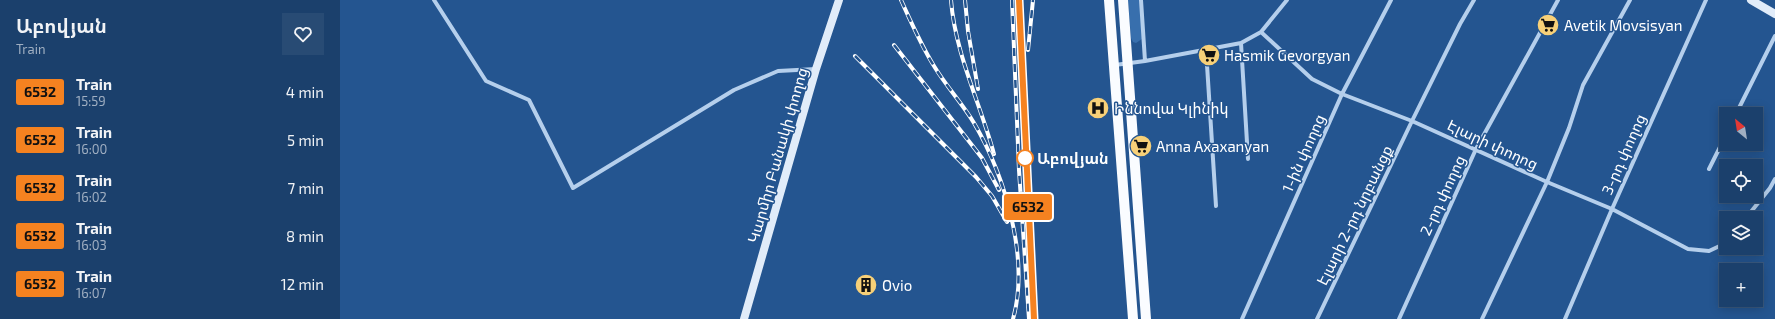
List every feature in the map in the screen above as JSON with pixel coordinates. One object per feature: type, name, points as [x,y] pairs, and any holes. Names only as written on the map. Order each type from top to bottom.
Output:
[{"type":"main road","points":[[1109,0],[1133,319]]},
{"type":"main road","points":[[1123,0],[1146,319]]},
{"type":"street","points":[[434,0],[486,81],[529,100],[573,188],[734,90],[778,71],[816,69]]},
{"type":"street","name":"Կարմիր Բանակի փողոց","points":[[744,319],[816,69],[839,0]]},
{"type":"street","points":[[1141,0],[1145,61]]},
{"type":"street","points":[[1114,65],[1145,61],[1241,42],[1261,32],[1287,0]]},
{"type":"street","name":"1-ին փողոց","points":[[1242,319],[1342,94],[1391,0]]},
{"type":"street","name":"Էլարի 2-րդ նրբանցք","points":[[1317,319],[1412,121],[1460,24],[1474,0]]},
{"type":"street","name":"2-րդ փողոց","points":[[1399,319],[1476,149],[1558,0]]},
{"type":"street","points":[[1482,319],[1547,182],[1569,128],[1583,85],[1630,0]]},
{"type":"street","name":"3-րդ փողոց","points":[[1565,319],[1612,209],[1706,0]]},
{"type":"street","points":[[1751,0],[1775,14]]},
{"type":"street","name":"Էլարի փողոց","points":[[1261,32],[1312,79],[1342,94],[1412,121],[1547,182],[1612,209],[1688,249],[1709,251],[1719,246]]},
{"type":"street","points":[[1740,107],[1775,36]]},
{"type":"street","points":[[1241,42],[1248,159]]},
{"type":"street","points":[[1206,49],[1216,206]]},
{"type":"street","points":[[1709,169],[1719,149]]},
{"type":"street","points":[[1752,211],[1770,188],[1775,179]]},
{"type":"shaded area","points":[[1128,0],[1140,0],[1142,39],[1136,43],[1133,42],[1131,38]]},
{"type":"railway","points":[[901,0],[929,58],[974,123],[996,168],[1012,218],[1016,245],[1018,271],[1017,296],[1013,319]]},
{"type":"railway","points":[[951,0],[957,39],[994,154]]},
{"type":"railway","points":[[965,0],[968,31],[978,89]]},
{"type":"railway","points":[[1012,0],[1019,170],[1029,319]]},
{"type":"railway","points":[[1019,0],[1030,251]]},
{"type":"railway","points":[[1028,50],[1033,0]]},
{"type":"railway","points":[[894,45],[982,158],[999,190]]},
{"type":"railway","points":[[855,56],[976,177],[992,196],[1007,222]]},
{"type":"train","name":"6532","points":[[1019,0],[1034,319]]},
{"type":"place","name":"Avetik Movsisyan","points":[[1548,25]]},
{"type":"place","name":"Hasmik Gevorgyan","points":[[1209,55]]},
{"type":"place","name":"Իննովա Կլինիկ","points":[[1098,108]]},
{"type":"place","name":"Anna Axaxanyan","points":[[1141,146]]},
{"type":"place","name":"Աբովյան","points":[[1025,158]]},
{"type":"place","name":"Ovio","points":[[866,285]]}]
